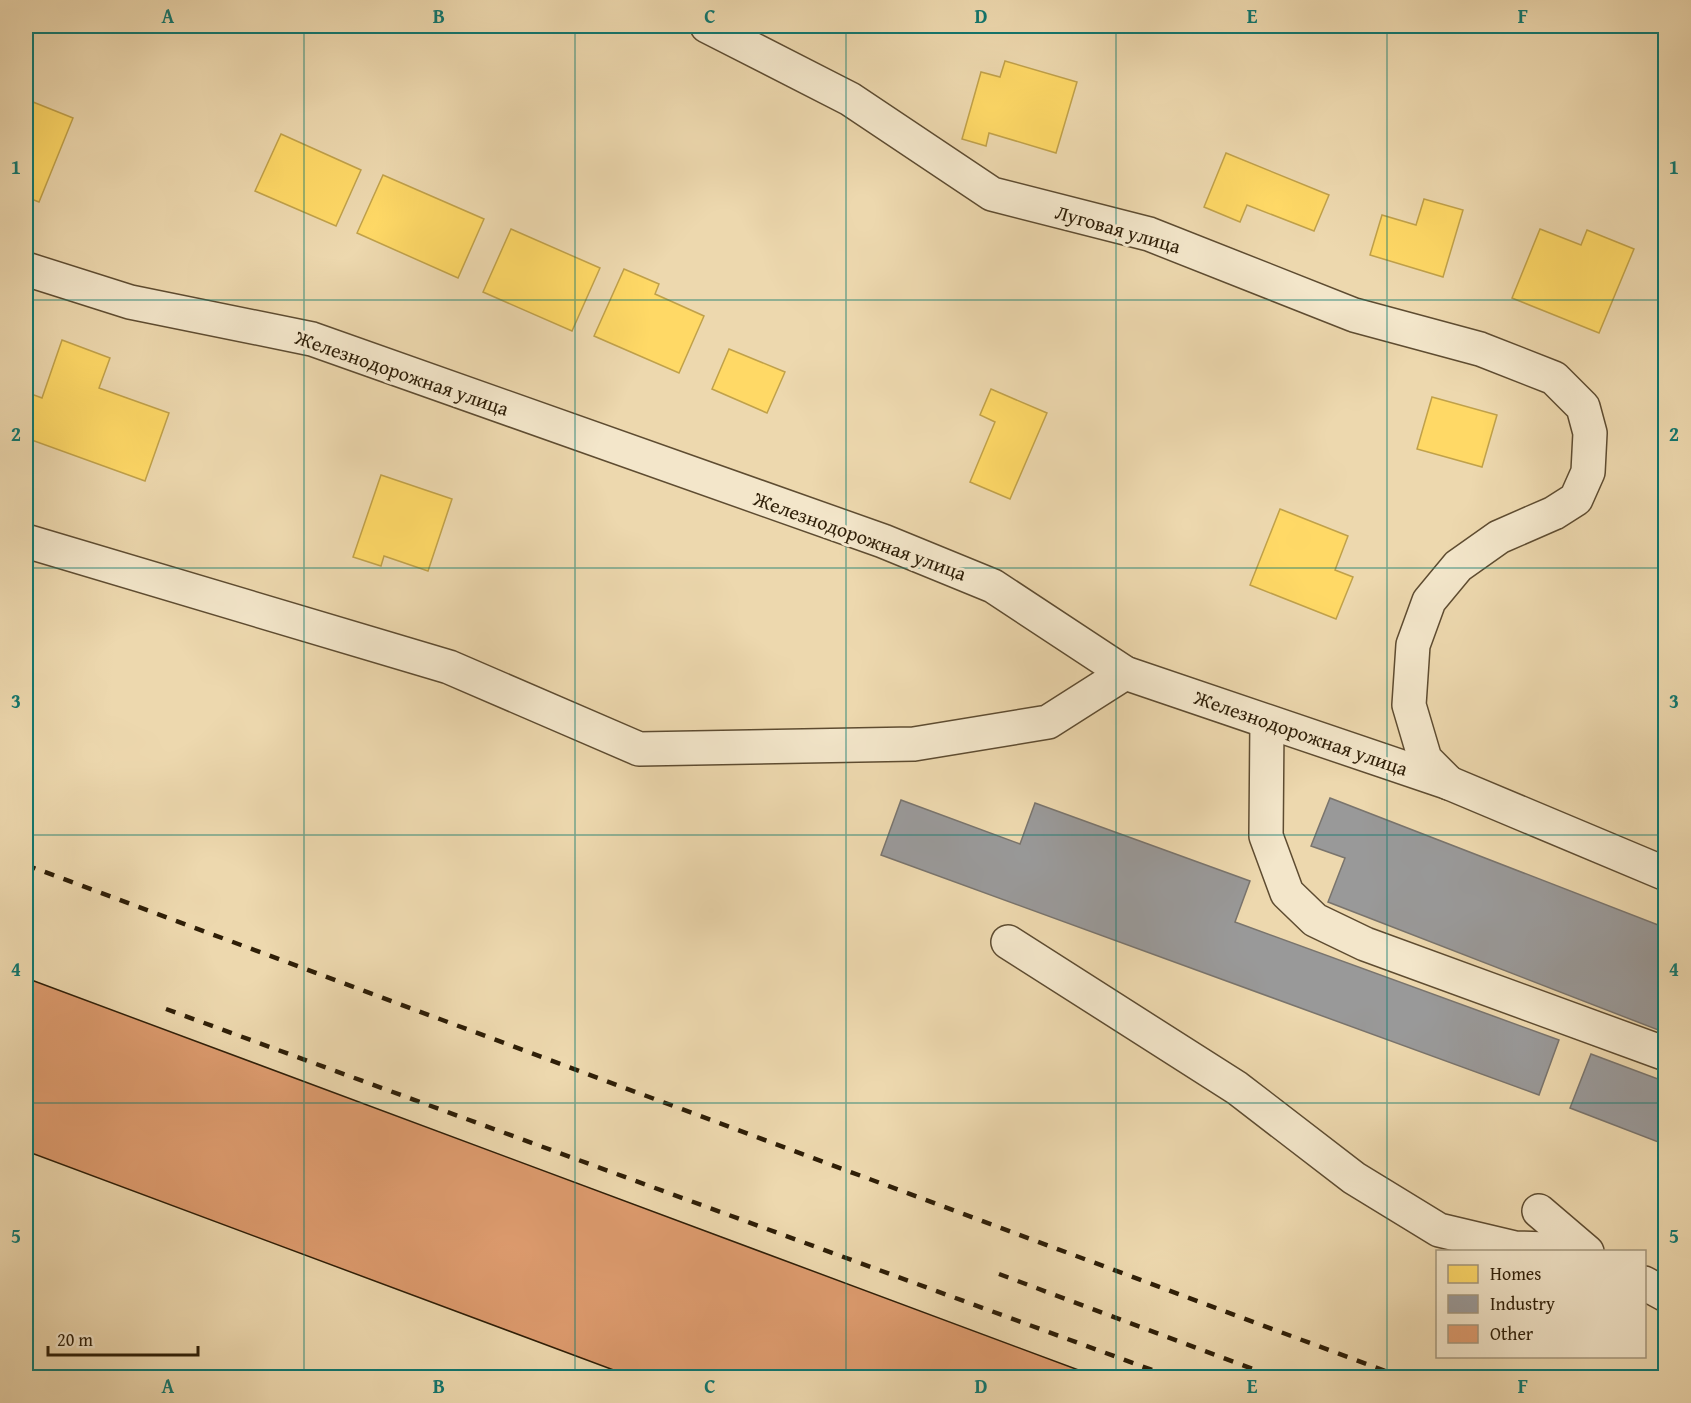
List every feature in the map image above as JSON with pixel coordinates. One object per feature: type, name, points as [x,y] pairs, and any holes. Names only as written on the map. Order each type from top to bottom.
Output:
[{"type":"street","name":"Луговая улица","points":[[707,26],[850,99],[992,194],[1149,234],[1354,315],[1480,349],[1554,378],[1583,407],[1590,433],[1588,472],[1576,499],[1554,513],[1499,537],[1458,566],[1429,601],[1413,645],[1409,705],[1425,759],[1449,783]]},
{"type":"street","name":"Железнодорожная улица","points":[[26,269],[130,302],[312,339],[883,542],[993,586],[1125,673],[1449,783],[1665,874]]},
{"type":"street","points":[[26,541],[449,667],[639,749],[914,744],[1048,722],[1125,673]]},
{"type":"street","points":[[1267,723],[1266,836],[1287,893],[1315,920],[1365,944],[1665,1054]]},
{"type":"street","points":[[1008,942],[1237,1088],[1354,1178],[1438,1230],[1515,1248],[1562,1250]]},
{"type":"street","points":[[1539,1211],[1585,1250]]},
{"type":"street","points":[[1646,1284],[1665,1295]]},
{"type":"building: Homes","points":[[1005,61],[1077,82],[1056,153],[989,133],[986,146],[962,139],[981,72],[1000,77]]},
{"type":"building: Homes","points":[[33,102],[73,118],[39,202],[26,197],[26,120]]},
{"type":"building: Homes","points":[[281,134],[361,170],[336,226],[255,191]]},
{"type":"building: Homes","points":[[1226,153],[1329,195],[1314,231],[1247,205],[1240,222],[1204,207]]},
{"type":"building: Homes","points":[[383,175],[484,219],[458,278],[357,233]]},
{"type":"building: Homes","points":[[1424,199],[1463,210],[1443,277],[1370,255],[1382,215],[1416,225]]},
{"type":"building: Homes","points":[[511,229],[600,268],[572,331],[483,292]]},
{"type":"building: Homes","points":[[1540,229],[1581,245],[1587,230],[1634,249],[1599,333],[1512,298]]},
{"type":"building: Homes","points":[[624,269],[659,284],[655,294],[704,316],[679,373],[594,336]]},
{"type":"building: Homes","points":[[62,340],[110,358],[99,388],[169,413],[145,481],[26,438],[26,392],[42,398]]},
{"type":"building: Homes","points":[[729,349],[785,372],[767,413],[712,389]]},
{"type":"building: Homes","points":[[991,389],[1047,413],[1010,499],[970,482],[995,422],[980,415]]},
{"type":"building: Homes","points":[[1432,397],[1497,415],[1482,467],[1417,449]]},
{"type":"building: Homes","points":[[381,475],[452,499],[428,571],[384,556],[381,566],[353,557]]},
{"type":"building: Homes","points":[[1280,509],[1348,536],[1335,570],[1353,577],[1336,619],[1250,585]]},
{"type":"building: Industry","points":[[1330,798],[1666,928],[1666,1033],[1328,902],[1345,858],[1311,846]]},
{"type":"building: Industry","points":[[901,800],[1020,844],[1035,803],[1250,881],[1235,922],[1559,1040],[1539,1095],[881,855]]},
{"type":"building: Industry","points":[[1591,1054],[1666,1082],[1666,1145],[1570,1108]]},
{"type":"building: Other","points":[[26,978],[1100,1378],[635,1378],[26,1151]]},
{"type":"railway","points":[[26,865],[1404,1378]]},
{"type":"railway","points":[[166,1009],[1174,1378]]},
{"type":"railway","points":[[999,1274],[1277,1378]]}]
